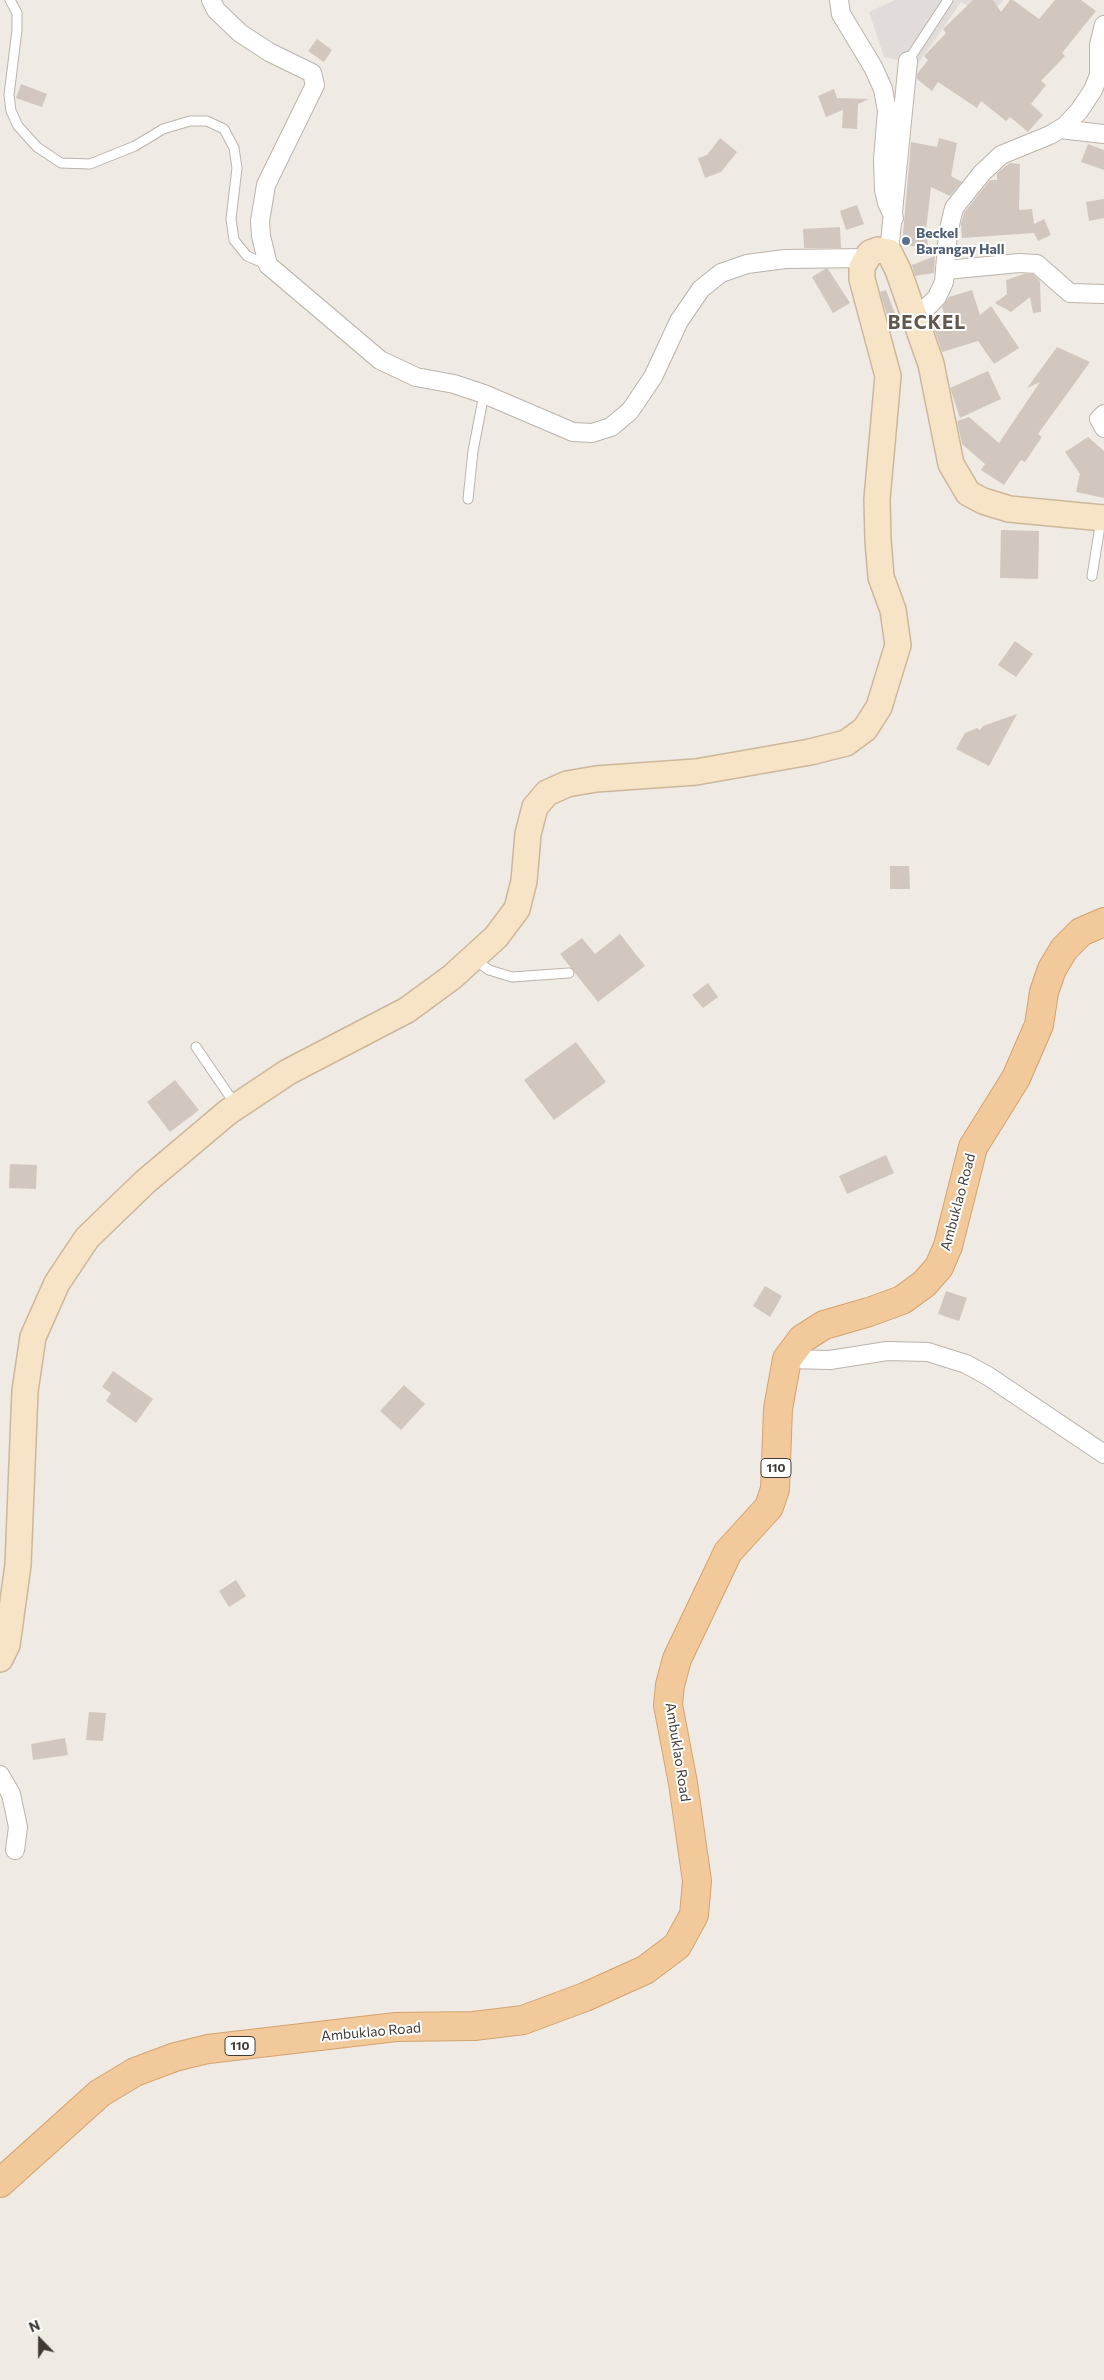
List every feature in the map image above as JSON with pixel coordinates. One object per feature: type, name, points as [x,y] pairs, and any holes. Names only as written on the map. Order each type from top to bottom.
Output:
[{"type":"main road","name":"Ambuklao Road","points":[[0,2183],[100,2093],[135,2072],[174,2057],[208,2049],[396,2027],[474,2026],[523,2020],[585,1997],[645,1970],[678,1946],[694,1915],[697,1881],[683,1783],[668,1705],[670,1685],[677,1659],[728,1552],[769,1507],[776,1489],[778,1409],[787,1359],[802,1339],[824,1325],[902,1300],[924,1284],[939,1267],[948,1246],[973,1147],[1016,1078],[1039,1025],[1044,992],[1052,969],[1064,949],[1081,932],[1104,922]]},
{"type":"street","points":[[211,0],[216,10],[240,34],[269,52],[312,73],[315,85],[266,185],[260,221],[261,236],[268,265],[380,360],[416,377],[454,384],[484,394],[573,432],[592,433],[611,427],[630,412],[653,377],[679,321],[702,289],[721,273],[746,264],[785,259],[877,255],[898,270],[931,364],[951,464],[968,493],[984,502],[1010,509],[1103,518]]},
{"type":"street","points":[[839,0],[841,14],[873,67],[883,89],[887,111],[883,160],[884,190],[886,203],[894,218]]},
{"type":"street","points":[[915,320],[937,297],[946,270],[950,220],[960,200],[990,164],[1001,155],[1060,129],[1079,111],[1093,90],[1099,75],[1099,45],[1104,25]]},
{"type":"street","points":[[0,1659],[7,1645],[18,1566],[25,1391],[33,1337],[57,1283],[87,1238],[145,1182],[237,1106],[288,1072],[407,1010],[473,958],[496,937],[517,909],[524,882],[528,834],[535,807],[547,794],[567,784],[596,779],[696,772],[810,752],[846,743],[865,729],[879,707],[898,645],[892,610],[881,577],[878,540],[877,499],[888,376],[862,279],[862,267],[877,255],[894,218],[908,61]]},
{"type":"street","points":[[1060,129],[1104,134]]},
{"type":"street","points":[[946,270],[1019,263],[1037,264],[1070,293],[1104,294]]},
{"type":"street","points":[[1104,414],[1099,419],[1104,428]]},
{"type":"street","points":[[787,1359],[830,1360],[887,1351],[928,1352],[966,1364],[988,1376],[1104,1454]]},
{"type":"street","points":[[0,1775],[11,1794],[18,1827],[16,1850]]},
{"type":"lane","points":[[10,0],[17,13],[9,95],[11,111],[18,126],[37,147],[62,162],[90,164],[135,146],[163,129],[190,121],[207,121],[224,129],[234,148],[238,168],[230,219],[234,240],[247,256],[268,265]]},
{"type":"lane","points":[[908,61],[948,0]]},
{"type":"lane","points":[[468,499],[473,451],[484,394]]},
{"type":"lane","points":[[1092,576],[1103,518]]},
{"type":"lane","points":[[473,958],[489,970],[512,977],[569,973]]},
{"type":"lane","points":[[196,1047],[237,1106]]},
{"type":"shaded area","points":[[895,0],[1004,0],[987,17],[961,2],[918,64],[884,57],[869,12]]},
{"type":"building","points":[[973,0],[993,0],[1001,12],[1010,0],[1013,0],[1039,19],[1055,0],[1081,0],[1096,11],[1062,53],[1065,56],[1041,81],[1046,85],[1031,104],[1043,115],[1028,132],[1010,117],[1006,121],[981,101],[977,108],[938,82],[932,91],[917,79],[917,74],[928,60],[924,56],[946,33],[943,29]]},
{"type":"building","points":[[317,39],[332,50],[324,62],[308,51]]},
{"type":"building","points":[[21,84],[47,94],[42,107],[16,98]]},
{"type":"building","points":[[834,89],[837,98],[869,99],[858,104],[857,129],[842,128],[843,110],[826,117],[818,96]]},
{"type":"building","points":[[720,138],[737,152],[721,172],[705,178],[698,158],[707,155]]},
{"type":"building","points":[[939,138],[957,143],[951,176],[962,182],[950,196],[931,187],[926,230],[928,246],[902,246],[911,142],[937,147]]},
{"type":"building","points":[[1088,144],[1104,150],[1104,170],[1081,162]]},
{"type":"building","points":[[1010,163],[1020,164],[1019,210],[1032,209],[1034,224],[1044,219],[1051,235],[1038,241],[1034,233],[962,238],[961,224],[964,213],[990,180],[997,180],[997,173]]},
{"type":"building","points":[[1104,199],[1104,218],[1089,221],[1086,202]]},
{"type":"building","points":[[857,205],[864,224],[846,230],[840,211]]},
{"type":"building","points":[[840,227],[841,248],[804,248],[803,229]]},
{"type":"building","points":[[935,256],[934,273],[915,276],[912,265]]},
{"type":"building","points":[[828,269],[850,303],[833,313],[812,277]]},
{"type":"building","points":[[1024,274],[1033,274],[1040,281],[1041,312],[1033,313],[1030,297],[1011,312],[995,303],[1007,294],[1006,280]]},
{"type":"building","points":[[886,290],[896,316],[888,319],[880,292]]},
{"type":"building","points":[[972,290],[980,315],[991,306],[1019,348],[994,364],[978,341],[942,352],[933,326],[947,322],[942,307],[949,297]]},
{"type":"building","points":[[1057,347],[1090,362],[1038,434],[1042,437],[1025,462],[1021,460],[1004,485],[981,470],[985,464],[962,444],[957,421],[969,417],[999,443],[1040,382],[1027,388]]},
{"type":"building","points":[[988,371],[1001,399],[960,418],[950,388]]},
{"type":"building","points":[[1088,437],[1104,451],[1104,498],[1076,492],[1080,474],[1065,452]]},
{"type":"building","points":[[1001,530],[1039,531],[1038,579],[1000,578]]},
{"type":"building","points":[[1015,641],[1033,654],[1016,677],[998,665]]},
{"type":"building","points":[[1017,714],[989,766],[956,749],[965,733],[977,728],[980,730],[983,726]]},
{"type":"building","points":[[890,866],[909,866],[910,889],[890,889]]},
{"type":"building","points":[[620,934],[645,966],[598,1002],[560,954],[582,938],[595,954]]},
{"type":"building","points":[[708,983],[718,997],[703,1008],[692,995]]},
{"type":"building","points":[[576,1042],[606,1082],[554,1120],[524,1080]]},
{"type":"building","points":[[175,1080],[199,1110],[170,1132],[147,1102]]},
{"type":"building","points":[[886,1155],[894,1173],[847,1194],[839,1176]]},
{"type":"building","points":[[10,1164],[37,1165],[36,1189],[9,1188]]},
{"type":"building","points":[[765,1286],[782,1296],[770,1317],[753,1306]]},
{"type":"building","points":[[946,1291],[967,1298],[959,1321],[938,1314]]},
{"type":"building","points":[[113,1371],[153,1399],[136,1423],[106,1401],[111,1393],[102,1387]]},
{"type":"building","points":[[404,1385],[425,1404],[401,1430],[380,1411]]},
{"type":"building","points":[[236,1580],[246,1596],[229,1607],[219,1591]]},
{"type":"building","points":[[89,1712],[106,1713],[103,1741],[86,1740]]},
{"type":"building","points":[[65,1738],[68,1755],[33,1760],[31,1744]]},
{"type":"place","name":"Beckel Barangay Hall","points":[[906,241]]},
{"type":"district","name":"BECKEL","points":[[927,323]]}]
